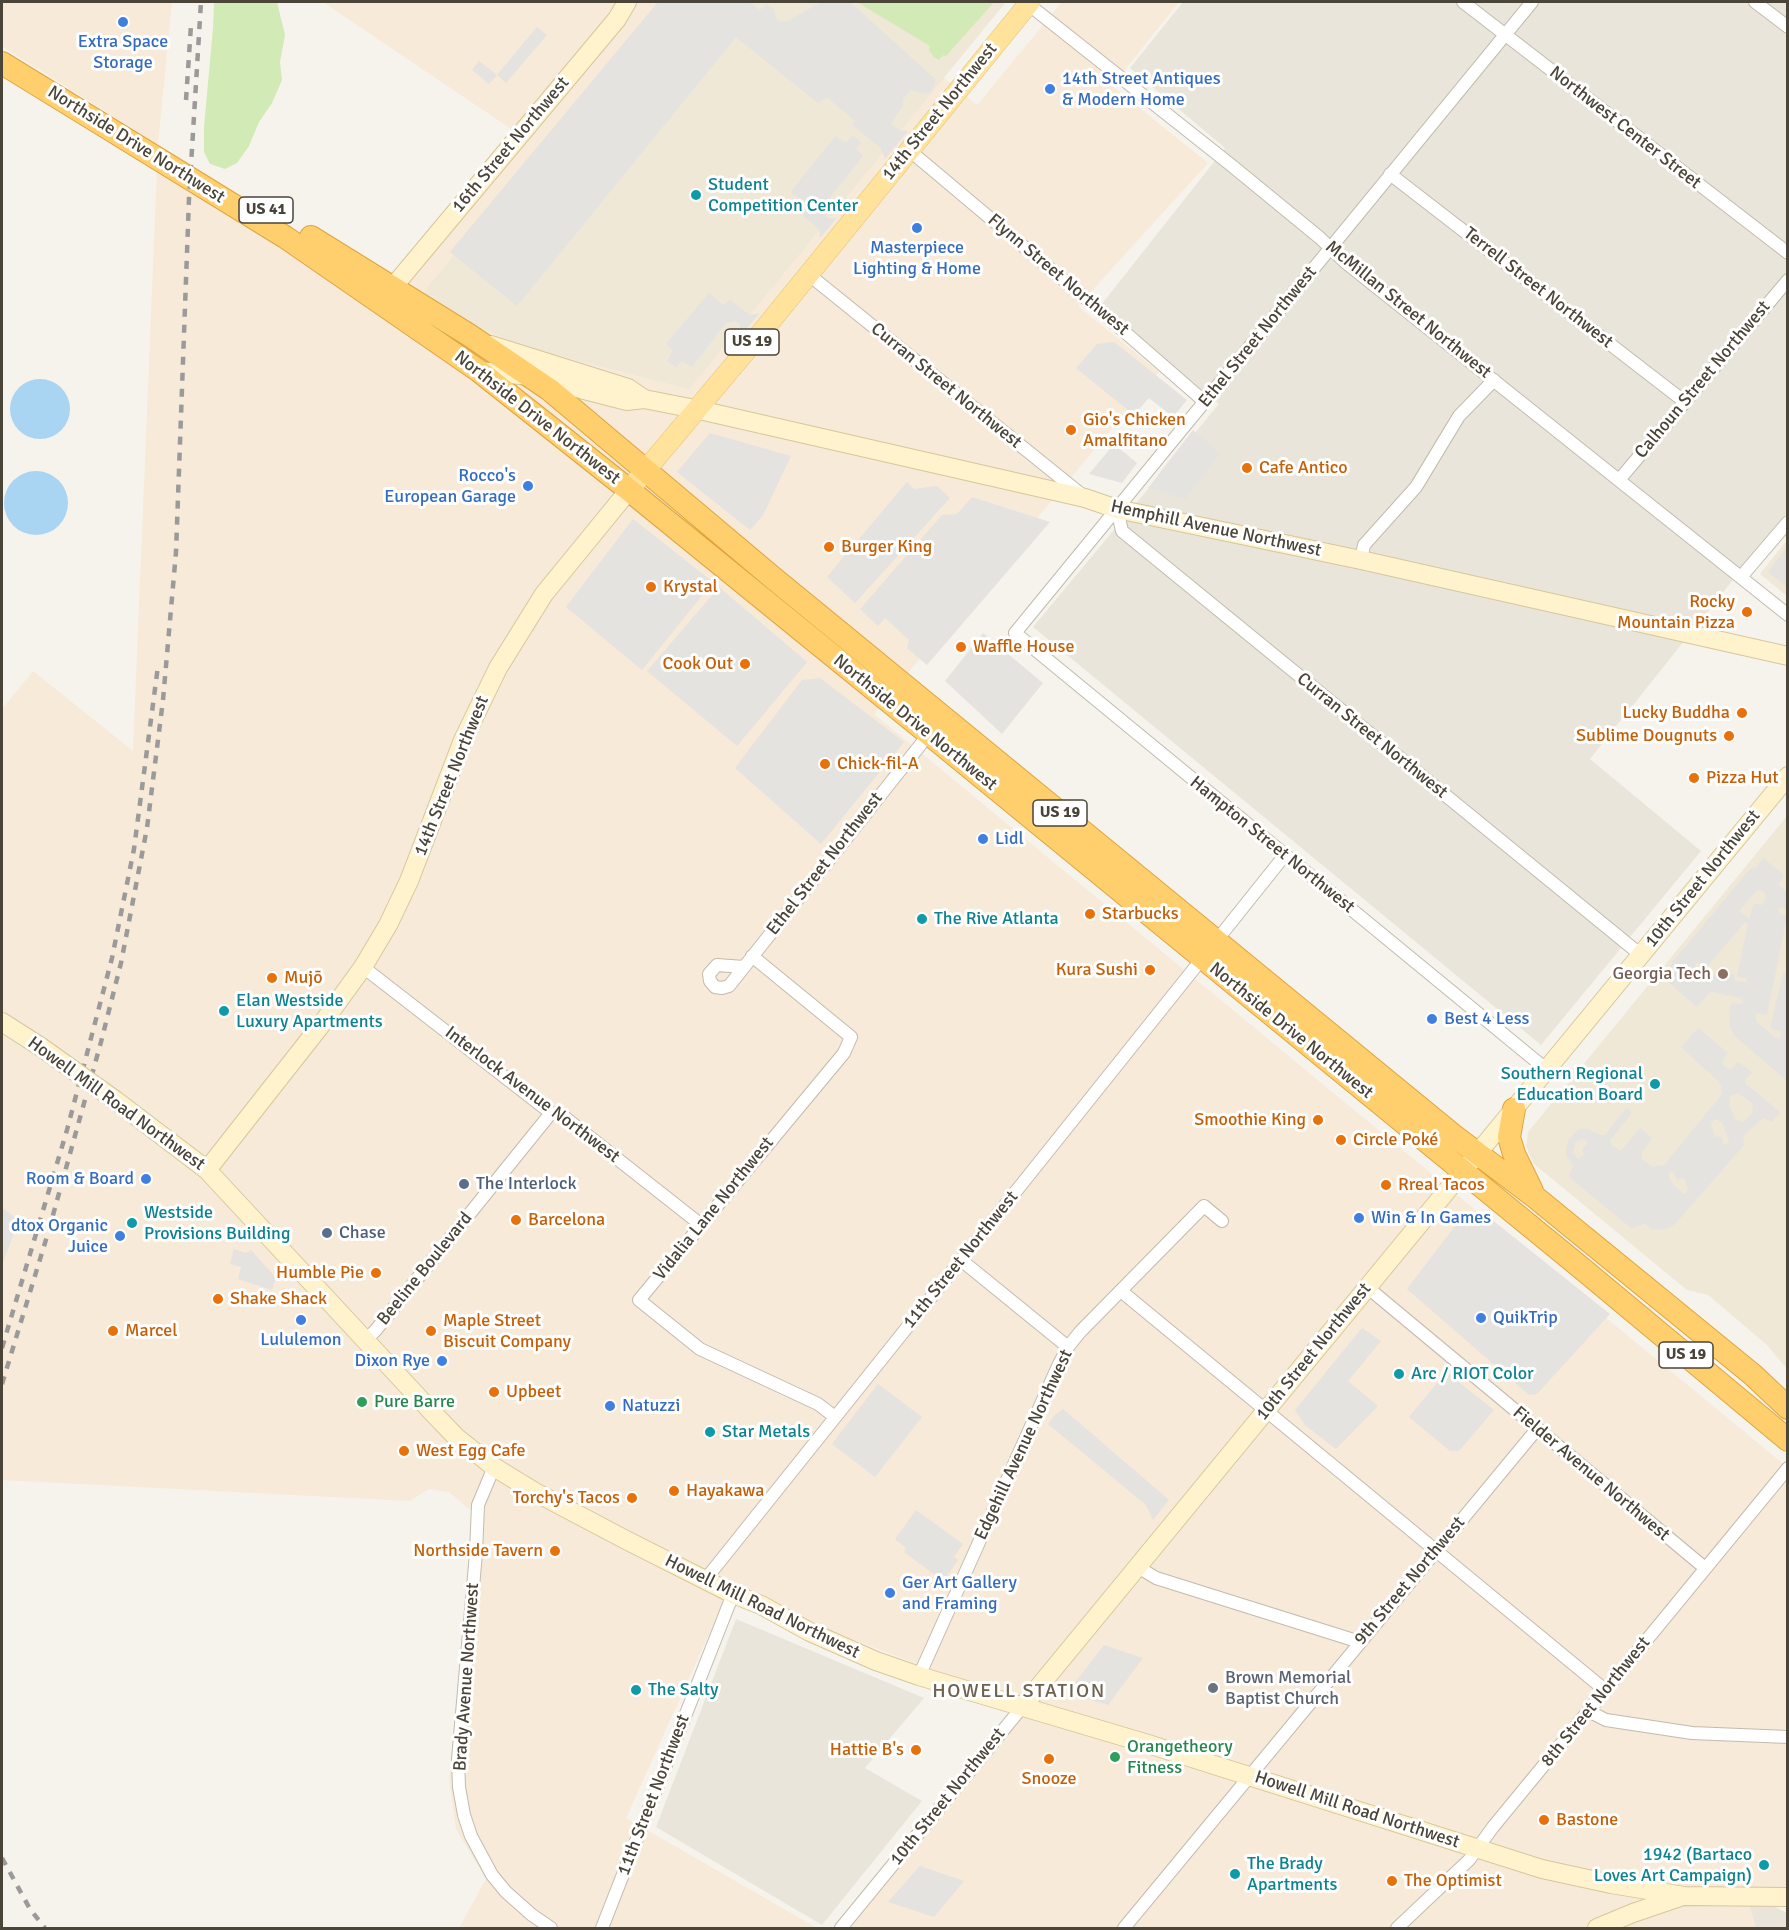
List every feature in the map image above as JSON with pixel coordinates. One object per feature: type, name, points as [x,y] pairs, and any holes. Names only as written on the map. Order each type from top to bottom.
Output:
[{"type":"highway","name":"Northside Drive Northwest","points":[[2,45],[177,156],[479,341],[550,390],[1048,802],[1209,949],[1463,1170],[1788,1440]]},
{"type":"highway","name":"Northside Drive Northwest","points":[[2,63],[285,237],[479,371],[929,734],[1535,1197],[1754,1375],[1788,1408]]},
{"type":"highway","points":[[929,734],[957,740],[1014,787],[1048,802]]},
{"type":"highway","points":[[1514,1109],[1509,1137],[1514,1154],[1535,1197]]},
{"type":"main road","name":"16th Street Northwest","points":[[393,287],[617,20],[627,2]]},
{"type":"main road","name":"14th Street Northwest","points":[[207,1170],[321,1025],[363,967],[388,925],[409,881],[463,740],[498,668],[544,594],[1029,3]]},
{"type":"main road","name":"Hemphill Avenue Northwest","points":[[479,341],[628,388],[644,399]]},
{"type":"main road","name":"Hemphill Avenue Northwest","points":[[479,371],[530,376],[627,401],[644,399],[695,409],[1085,498],[1117,508],[1788,656]]},
{"type":"main road","name":"10th Street Northwest","points":[[1023,1706],[1788,776]]},
{"type":"main road","name":"Howell Mill Road Northwest","points":[[2,1022],[115,1100],[207,1170],[448,1429],[494,1467],[585,1519],[733,1594],[762,1605],[788,1621],[837,1644],[919,1676],[1250,1776],[1542,1869],[1684,1896]]},
{"type":"main road","points":[[1598,1929],[1633,1913],[1684,1896],[1788,1897]]},
{"type":"street","name":"Northwest Center Street","points":[[1463,2],[1788,253]]},
{"type":"street","name":"Ethel Street Northwest","points":[[1029,616],[1532,2]]},
{"type":"street","points":[[1755,2],[1788,27]]},
{"type":"street","name":"McMillan Street Northwest","points":[[1029,3],[1231,165],[1345,262],[1788,615]]},
{"type":"street","name":"Flynn Street Northwest","points":[[909,150],[1205,402]]},
{"type":"street","name":"Terrell Street Northwest","points":[[1390,174],[1685,402]]},
{"type":"street","name":"Curran Street Northwest","points":[[808,274],[1085,498]]},
{"type":"street","name":"Calhoun Street Northwest","points":[[1619,480],[1788,280]]},
{"type":"street","points":[[1361,560],[1365,545],[1416,487],[1459,416],[1488,389],[1494,380]]},
{"type":"street","name":"Curran Street Northwest","points":[[1117,508],[1122,531],[1641,955]]},
{"type":"street","points":[[1741,578],[1788,522]]},
{"type":"street","name":"Hampton Street Northwest","points":[[1029,616],[1015,633],[1547,1070]]},
{"type":"street","name":"Ethel Street Northwest","points":[[744,967],[929,734]]},
{"type":"street","name":"11th Street Northwest","points":[[705,1580],[1285,855]]},
{"type":"street","name":"Vidalia Lane Northwest","points":[[752,956],[851,1037],[843,1053],[639,1300],[700,1349],[818,1404],[835,1417]]},
{"type":"street","name":"Interlock Avenue Northwest","points":[[363,967],[551,1113],[563,1116],[700,1224]]},
{"type":"street","name":"Beeline Boulevard","points":[[365,1340],[375,1331],[551,1113]]},
{"type":"street","name":"Edgehill Avenue Northwest","points":[[919,1676],[1068,1347],[1204,1206],[1222,1221]]},
{"type":"street","points":[[961,1260],[1068,1347]]},
{"type":"street","name":"Fielder Avenue Northwest","points":[[1367,1287],[1705,1568]]},
{"type":"street","points":[[1121,1290],[1605,1690]]},
{"type":"street","name":"9th Street Northwest","points":[[1124,1929],[1537,1429]]},
{"type":"street","name":"Brady Avenue Northwest","points":[[494,1467],[478,1505],[458,1759],[459,1788],[471,1836],[492,1875],[506,1892],[551,1929]]},
{"type":"street","name":"8th Street Northwest","points":[[1397,1929],[1464,1865],[1788,1468]]},
{"type":"street","points":[[1138,1567],[1156,1578],[1360,1642]]},
{"type":"street","name":"11th Street Northwest","points":[[602,1929],[733,1594]]},
{"type":"street","name":"10th Street Northwest","points":[[841,1929],[1023,1706]]},
{"type":"street","points":[[1588,1711],[1606,1720],[1692,1733],[1788,1737]]},
{"type":"shaded area","points":[[2,2],[172,2],[158,144],[390,288],[523,137],[323,2],[852,2],[977,105],[1062,2],[1179,2],[1112,86],[1208,163],[1078,306],[1159,372],[874,714],[1787,1467],[1787,1891],[1746,1891],[1756,1928],[833,1928],[1020,1703],[728,1592],[626,1818],[817,1928],[459,1928],[486,1879],[456,1829],[449,1779],[475,1514],[449,1492],[429,1489],[410,1501],[2,1480],[2,709],[33,671],[133,751],[158,145],[2,46]]},
{"type":"shaded area","points":[[658,2],[1006,2],[689,389],[525,347],[472,324],[421,296]]},
{"type":"shaded area","points":[[658,2],[749,2],[760,10],[766,4],[774,9],[777,21],[786,22],[821,2],[850,2],[936,80],[932,91],[926,94],[911,90],[903,99],[903,105],[891,124],[899,130],[908,131],[885,159],[881,148],[852,125],[855,121],[827,97],[818,103],[736,37],[517,306],[450,252]]},
{"type":"shaded area","points":[[1183,2],[1787,2],[1787,512],[1590,759],[1701,851],[1541,1045],[1033,627],[1219,404],[1101,305],[1225,148],[1130,68]]},
{"type":"shaded area","points":[[537,27],[547,35],[506,83],[497,75]]},
{"type":"shaded area","points":[[479,61],[497,75],[489,84],[472,70]]},
{"type":"shaded area","points":[[853,135],[861,142],[856,149],[863,156],[823,206],[825,216],[837,218],[820,238],[819,229],[801,214],[807,204],[791,192],[835,136],[847,142]]},
{"type":"shaded area","points":[[709,293],[723,305],[730,300],[750,315],[760,313],[740,336],[740,324],[736,321],[726,323],[692,367],[682,361],[676,367],[667,361],[673,350],[666,344]]},
{"type":"shaded area","points":[[1114,342],[1187,400],[1173,417],[1149,398],[1134,415],[1076,368],[1097,344]]},
{"type":"shaded area","points":[[1193,430],[1220,454],[1185,499],[1148,488]]},
{"type":"shaded area","points":[[710,433],[791,456],[763,515],[750,530],[677,472]]},
{"type":"shaded area","points":[[1114,444],[1137,463],[1122,483],[1089,474]]},
{"type":"shaded area","points":[[907,482],[914,489],[937,486],[950,498],[855,603],[827,577]]},
{"type":"shaded area","points":[[972,497],[1050,522],[927,665],[907,648],[909,640],[885,618],[878,626],[860,609],[942,515],[957,514]]},
{"type":"shaded area","points":[[633,519],[713,582],[642,670],[566,607]]},
{"type":"shaded area","points":[[1787,540],[1787,596],[1760,574]]},
{"type":"shaded area","points":[[1787,547],[1787,587],[1768,572]]},
{"type":"shaded area","points":[[719,587],[807,662],[737,746],[647,671]]},
{"type":"shaded area","points":[[983,633],[1043,683],[1002,734],[945,681]]},
{"type":"shaded area","points":[[820,678],[904,742],[821,844],[735,768],[802,680]]},
{"type":"shaded area","name":"Georgia Tech","points":[[1787,816],[1787,1369],[1767,1345],[1708,1295],[1687,1290],[1534,1164],[1526,1146],[1528,1132]]},
{"type":"shaded area","points":[[1763,858],[1784,875],[1778,885],[1787,892],[1787,911],[1782,907],[1778,909],[1779,914],[1787,915],[1787,917],[1767,1015],[1758,1013],[1755,1015],[1757,1022],[1776,1038],[1781,1037],[1780,1031],[1770,1029],[1783,972],[1787,973],[1787,1081],[1736,1037],[1730,1028],[1731,1003],[1741,1004],[1743,1002],[1741,998],[1712,992],[1697,1007],[1666,980],[1672,963],[1750,869],[1757,867]],"holes":[[[1759,890],[1764,892],[1766,898],[1762,905],[1754,903],[1749,919],[1739,911]],[[1745,922],[1748,924],[1737,976],[1747,979],[1747,982],[1735,981],[1735,975],[1721,972],[1718,977],[1698,973],[1695,969],[1696,962],[1706,968]]]},
{"type":"shaded area","points":[[1698,1028],[1728,1053],[1722,1061],[1723,1065],[1731,1070],[1738,1062],[1752,1072],[1745,1080],[1746,1084],[1780,1112],[1772,1122],[1763,1118],[1745,1134],[1743,1139],[1745,1144],[1674,1225],[1662,1230],[1652,1229],[1645,1224],[1631,1228],[1569,1177],[1573,1165],[1567,1157],[1568,1140],[1579,1129],[1588,1129],[1605,1135],[1626,1108],[1632,1113],[1610,1140],[1611,1145],[1621,1151],[1640,1128],[1652,1138],[1642,1152],[1642,1159],[1652,1167],[1664,1165],[1722,1093],[1717,1080],[1681,1047]],"holes":[[[1738,1093],[1752,1103],[1753,1112],[1744,1122],[1736,1120],[1729,1105],[1730,1096]],[[1716,1119],[1723,1123],[1729,1142],[1726,1145],[1721,1136],[1714,1137],[1711,1122]],[[1583,1139],[1587,1144],[1582,1149],[1584,1155],[1578,1159],[1573,1152],[1575,1143]],[[1669,1172],[1673,1172],[1677,1180],[1684,1178],[1688,1190],[1686,1193],[1674,1186]]]},
{"type":"shaded area","points":[[2,1208],[19,1220],[2,1265]]},
{"type":"shaded area","points":[[1465,1213],[1486,1215],[1610,1314],[1537,1394],[1529,1395],[1407,1289]]},
{"type":"shaded area","points":[[234,1249],[246,1253],[251,1250],[276,1278],[272,1290],[238,1279],[241,1267],[230,1264]]},
{"type":"shaded area","points":[[1362,1328],[1381,1341],[1348,1381],[1378,1406],[1336,1449],[1305,1425],[1295,1410]]},
{"type":"shaded area","points":[[1446,1372],[1494,1410],[1459,1451],[1450,1451],[1409,1417]]},
{"type":"shaded area","points":[[878,1384],[922,1417],[875,1477],[832,1444]]},
{"type":"shaded area","points":[[1063,1409],[1169,1500],[1153,1520],[1146,1505],[1048,1424]]},
{"type":"shaded area","points":[[916,1510],[963,1544],[954,1557],[958,1560],[943,1581],[904,1552],[906,1548],[895,1539]]},
{"type":"shaded area","points":[[736,1619],[924,1698],[865,1768],[922,1801],[822,1925],[656,1827]]},
{"type":"shaded area","points":[[1104,1645],[1143,1658],[1108,1705],[1067,1693]]},
{"type":"shaded area","points":[[920,1866],[964,1881],[934,1917],[888,1902]]},
{"type":"shaded area","points":[[1746,1892],[1787,1913],[1787,1928],[1755,1928]]},
{"type":"green space","points":[[214,2],[277,2],[285,35],[280,62],[282,80],[272,103],[237,163],[225,169],[210,164],[204,152]]},
{"type":"green space","points":[[857,2],[994,2],[946,56],[943,55],[939,60],[929,50],[930,46]]},
{"type":"water","points":[[40,379],[57,384],[65,392],[70,409],[65,426],[57,434],[40,439],[23,434],[15,426],[10,409],[15,392],[23,384]]},
{"type":"water","points":[[36,471],[48,473],[59,480],[66,491],[68,503],[66,515],[59,526],[48,533],[36,535],[24,533],[13,526],[6,515],[4,503],[6,491],[13,480],[24,473]]},
{"type":"railway","points":[[2,1384],[48,1233],[101,1042],[121,963],[147,828],[163,700],[176,552],[189,198],[201,2]]},
{"type":"railway","points":[[186,100],[191,25]]},
{"type":"railway","points":[[2,1348],[67,1130],[112,958],[134,849],[158,666]]},
{"type":"railway","points":[[2,1858],[30,1909],[45,1928]]},
{"type":"place","name":"Extra Space Storage","points":[[123,22]]},
{"type":"place","name":"14th Street Antiques & Modern Home","points":[[1050,89]]},
{"type":"place","name":"Student Competition Center","points":[[696,195]]},
{"type":"place","name":"Masterpiece Lighting & Home","points":[[917,228]]},
{"type":"place","name":"Gio's Chicken Amalfitano","points":[[1071,430]]},
{"type":"place","name":"Cafe Antico","points":[[1247,468]]},
{"type":"place","name":"Rocco's European Garage","points":[[528,486]]},
{"type":"place","name":"Burger King","points":[[829,547]]},
{"type":"place","name":"Krystal","points":[[651,587]]},
{"type":"place","name":"Rocky Mountain Pizza","points":[[1747,612]]},
{"type":"place","name":"Waffle House","points":[[961,647]]},
{"type":"place","name":"Cook Out","points":[[745,664]]},
{"type":"place","name":"Lucky Buddha","points":[[1742,713]]},
{"type":"place","name":"Sublime Dougnuts","points":[[1729,736]]},
{"type":"place","name":"Chick-fil-A","points":[[825,764]]},
{"type":"place","name":"Pizza Hut","points":[[1694,778]]},
{"type":"place","name":"Lidl","points":[[983,839]]},
{"type":"place","name":"Starbucks","points":[[1090,914]]},
{"type":"place","name":"The Rive Atlanta","points":[[922,919]]},
{"type":"place","name":"Kura Sushi","points":[[1150,970]]},
{"type":"place","name":"Georgia Tech","points":[[1723,974]]},
{"type":"place","name":"Mujō","points":[[272,978]]},
{"type":"place","name":"Elan Westside Luxury Apartments","points":[[224,1011]]},
{"type":"place","name":"Best 4 Less","points":[[1432,1019]]},
{"type":"place","name":"Southern Regional Education Board","points":[[1655,1084]]},
{"type":"place","name":"Smoothie King","points":[[1318,1120]]},
{"type":"place","name":"Circle Poké","points":[[1341,1140]]},
{"type":"place","name":"Room & Board","points":[[146,1179]]},
{"type":"place","name":"The Interlock","points":[[464,1184]]},
{"type":"place","name":"Rreal Tacos","points":[[1386,1185]]},
{"type":"place","name":"Win & In Games","points":[[1359,1218]]},
{"type":"place","name":"Barcelona","points":[[516,1220]]},
{"type":"place","name":"Westside Provisions Building","points":[[132,1223]]},
{"type":"place","name":"Chase","points":[[327,1233]]},
{"type":"place","name":"dtox Organic Juice","points":[[120,1236]]},
{"type":"place","name":"Humble Pie","points":[[376,1273]]},
{"type":"place","name":"Shake Shack","points":[[218,1299]]},
{"type":"place","name":"QuikTrip","points":[[1481,1318]]},
{"type":"place","name":"Lululemon","points":[[301,1320]]},
{"type":"place","name":"Marcel","points":[[113,1331]]},
{"type":"place","name":"Maple Street Biscuit Company","points":[[431,1331]]},
{"type":"place","name":"Dixon Rye","points":[[442,1361]]},
{"type":"place","name":"Arc / RIOT Color","points":[[1399,1374]]},
{"type":"place","name":"Upbeet","points":[[494,1392]]},
{"type":"place","name":"Pure Barre","points":[[362,1402]]},
{"type":"place","name":"Natuzzi","points":[[610,1406]]},
{"type":"place","name":"Star Metals","points":[[710,1432]]},
{"type":"place","name":"West Egg Cafe","points":[[404,1451]]},
{"type":"place","name":"Hayakawa","points":[[674,1491]]},
{"type":"place","name":"Torchy's Tacos","points":[[632,1498]]},
{"type":"place","name":"Northside Tavern","points":[[555,1551]]},
{"type":"place","name":"Ger Art Gallery and Framing","points":[[890,1593]]},
{"type":"place","name":"Brown Memorial Baptist Church","points":[[1213,1688]]},
{"type":"place","name":"The Salty","points":[[636,1690]]},
{"type":"place","name":"Hattie B's","points":[[916,1750]]},
{"type":"place","name":"Orangetheory Fitness","points":[[1115,1757]]},
{"type":"place","name":"Snooze","points":[[1049,1759]]},
{"type":"place","name":"Bastone","points":[[1544,1820]]},
{"type":"place","name":"1942 (Bartaco Loves Art Campaign)","points":[[1764,1865]]},
{"type":"place","name":"The Brady Apartments","points":[[1235,1874]]},
{"type":"place","name":"The Optimist","points":[[1392,1881]]},
{"type":"district","name":"HOWELL STATION","points":[[1019,1692]]}]
